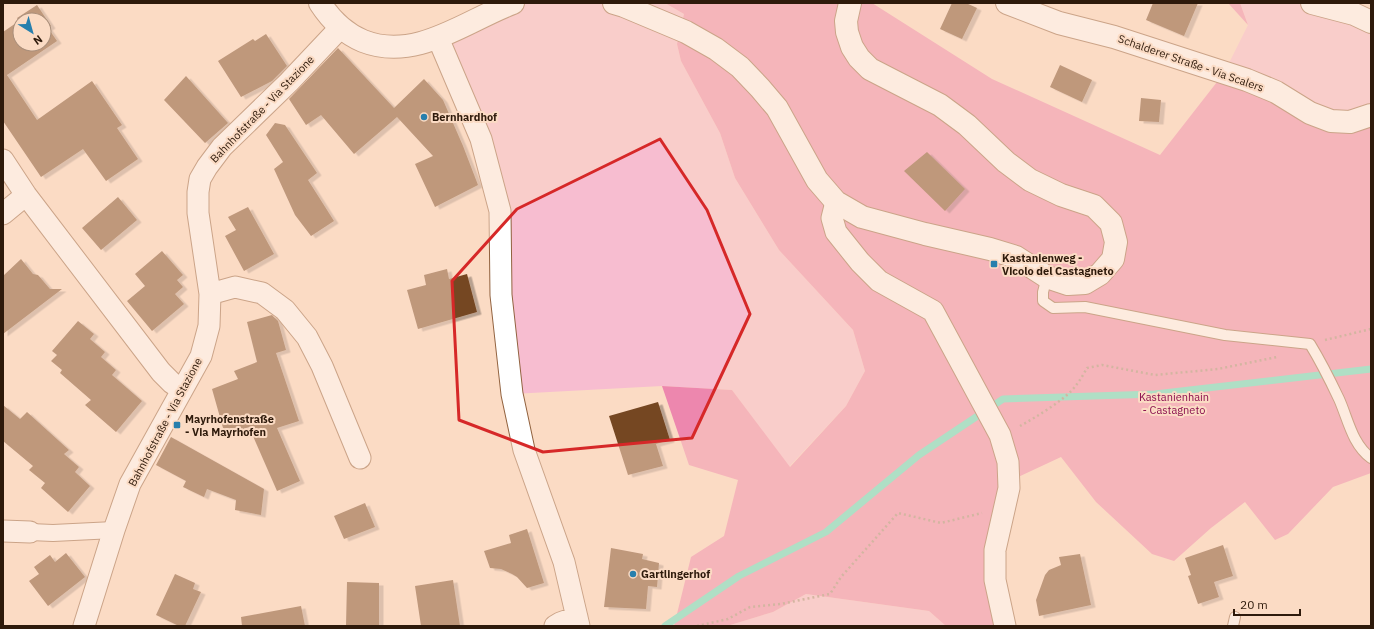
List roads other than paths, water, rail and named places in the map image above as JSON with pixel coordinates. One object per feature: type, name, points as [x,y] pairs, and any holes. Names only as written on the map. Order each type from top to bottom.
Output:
[{"type":"street","points":[[320,3],[340,28],[354,37],[382,47],[404,47],[424,43],[438,38],[501,5]]},
{"type":"street","points":[[614,3],[686,32],[716,49],[740,67],[777,108],[817,180],[836,202],[862,217],[924,234],[990,249],[1016,257],[1048,276],[1068,284],[1085,283],[1100,274],[1113,259],[1116,242],[1111,223],[1094,206],[1061,195],[1030,180],[1006,162],[967,125],[940,105],[870,69],[859,58],[852,47],[847,32],[846,20],[850,3]]},
{"type":"street","name":"Schalderer Straße - Via Scalers","points":[[1007,3],[1059,23],[1114,37],[1247,80],[1276,92],[1310,113],[1331,121],[1350,122],[1371,115]]},
{"type":"street","points":[[1312,3],[1354,14],[1371,22]]},
{"type":"street","name":"Bahnhofstraße - Via Stazione","points":[[84,626],[130,484],[201,356],[209,326],[210,294],[198,213],[198,192],[200,179],[222,147],[289,82],[340,28]]},
{"type":"street","points":[[438,38],[481,139],[500,211],[501,295],[512,394],[524,450],[564,562],[578,622],[560,623],[555,626]]},
{"type":"street","points":[[3,160],[26,195],[161,372],[182,390]]},
{"type":"street","points":[[3,214],[26,195]]},
{"type":"street","points":[[836,202],[832,218],[836,232],[860,262],[879,282],[933,311],[997,431],[1008,462],[1009,488],[1003,508],[995,550],[995,580],[1005,626]]},
{"type":"street","points":[[210,294],[235,287],[262,293],[285,310],[307,336],[322,366],[360,458]]},
{"type":"street","points":[[3,531],[53,533],[114,530]]},
{"type":"lane","points":[[1048,276],[1043,292],[1043,301],[1053,308],[1085,307],[1225,335],[1310,344],[1340,400],[1352,432],[1365,453],[1371,458]]},
{"type":"waterway","points":[[665,626],[739,576],[826,532],[919,455],[1003,399],[1155,394],[1371,369]]},
{"type":"place","name":"Bernhardhof","points":[[424,117]]},
{"type":"place","name":"Kastanienweg - Vicolo del Castagneto","points":[[994,264]]},
{"type":"place","name":"Mayrhofenstraße - Via Mayrhofen","points":[[177,425]]},
{"type":"place","name":"Gartlingerhof","points":[[633,574]]},
{"type":"park label","name":"Kastanienhain - Castagneto","points":[[1174,403]]}]
